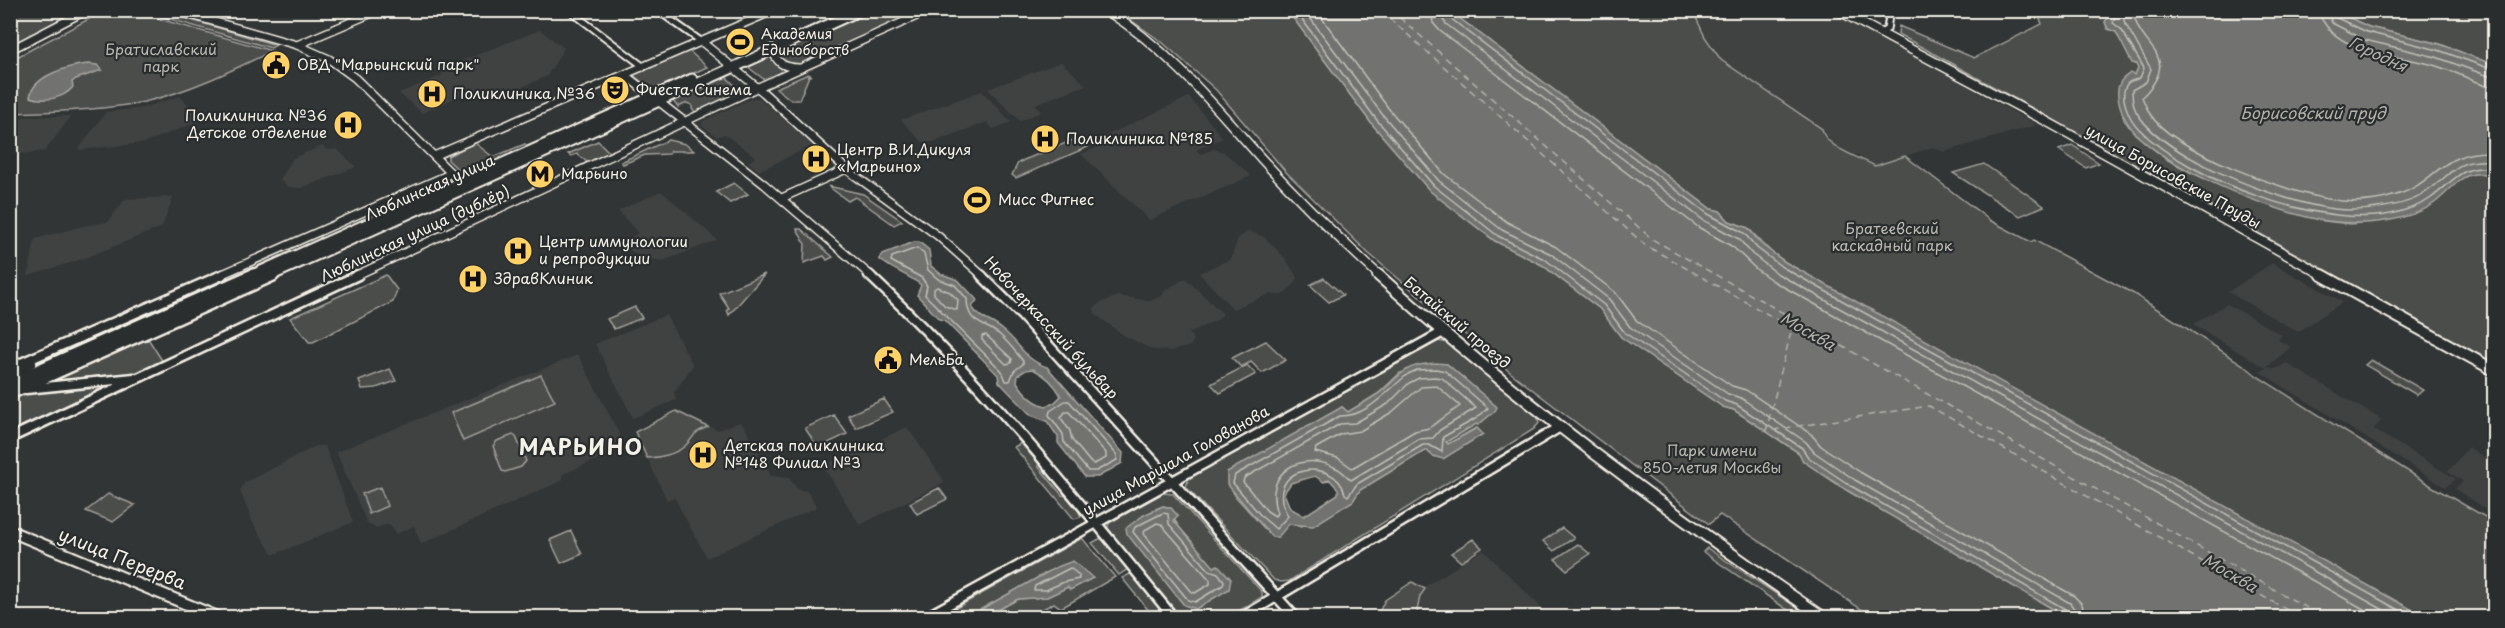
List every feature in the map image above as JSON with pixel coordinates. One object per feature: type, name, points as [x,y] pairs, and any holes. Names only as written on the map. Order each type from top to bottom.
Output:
[{"type":"main road","name":"Люблинская улица","points":[[13,388],[731,65],[846,10]]},
{"type":"main road","name":"Люблинская улица","points":[[731,65],[782,46],[861,10]]},
{"type":"main road","name":"Батайский проезд","points":[[1106,10],[1150,41],[1176,64],[1330,230],[1443,332],[1560,427],[1692,527],[1824,618]]},
{"type":"main road","name":"улица Борисовские Пруды","points":[[1837,10],[2494,370]]},
{"type":"main road","name":"Люблинская улица","points":[[13,388],[227,286],[460,182],[656,99]]},
{"type":"main road","name":"улица Перерва","points":[[10,531],[220,618]]},
{"type":"street","points":[[10,50],[87,10]]},
{"type":"street","points":[[173,10],[297,45],[329,59],[355,78],[460,182]]},
{"type":"street","points":[[297,45],[379,10]]},
{"type":"street","points":[[569,10],[644,66]]},
{"type":"street","points":[[657,10],[702,42]]},
{"type":"street","points":[[434,156],[775,10]]},
{"type":"street","name":"Люблинская улица (дублёр)","points":[[10,438],[805,66],[930,10]]},
{"type":"street","points":[[1828,10],[1847,15]]},
{"type":"street","points":[[1881,33],[1887,29],[1890,10]]},
{"type":"street","name":"Новочеркасский бульвар","points":[[702,42],[758,88],[846,168],[971,264],[1022,316],[1296,618]]},
{"type":"street","points":[[782,46],[774,54],[777,61],[791,68],[805,66]]},
{"type":"street","points":[[625,75],[782,198],[859,265],[938,343],[1025,439],[1174,618]]},
{"type":"street","points":[[782,198],[846,168]]},
{"type":"street","points":[[10,368],[452,173]]},
{"type":"street","points":[[188,291],[227,286]]},
{"type":"street","name":"улица Маршала Голованова","points":[[924,618],[1443,332]]},
{"type":"street","points":[[10,377],[48,352]]},
{"type":"street","points":[[13,388],[141,377]]},
{"type":"street","points":[[1241,618],[1560,427]]},
{"type":"shaded area","points":[[1693,11],[1820,11],[1846,19],[2037,125],[1943,152],[1933,147],[1875,166],[1858,155],[1842,152],[1823,135],[1821,129],[1721,60],[1705,37]]},
{"type":"shaded area","points":[[540,30],[564,48],[547,76],[513,91],[470,91],[422,113],[399,93],[443,75],[439,72],[466,59]]},
{"type":"shaded area","points":[[1061,62],[1086,85],[1035,104],[1041,112],[1020,121],[988,89]]},
{"type":"shaded area","points":[[982,91],[1011,122],[993,129],[987,122],[933,142],[922,142],[901,120]]},
{"type":"shaded area","points":[[180,96],[202,120],[144,143],[78,150],[106,112],[142,108]]},
{"type":"shaded area","points":[[1189,97],[1223,138],[1196,150],[1201,154],[1214,149],[1224,152],[1251,176],[1149,220],[1081,154],[1111,142],[1105,136]]},
{"type":"shaded area","points":[[752,98],[759,98],[813,145],[759,171],[748,162],[756,157],[724,134],[717,137],[701,125],[703,121]]},
{"type":"shaded area","points":[[71,116],[45,151],[11,155],[11,117]]},
{"type":"shaded area","points":[[322,146],[328,150],[337,149],[356,167],[302,188],[288,187],[280,180],[293,158]]},
{"type":"shaded area","points":[[661,191],[717,240],[663,261],[639,257],[621,243],[638,233],[618,211]]},
{"type":"shaded area","points":[[173,197],[162,227],[85,258],[28,276],[35,239],[108,222],[125,199]]},
{"type":"shaded area","points":[[1249,231],[1264,237],[1285,258],[1298,278],[1293,286],[1282,295],[1269,294],[1233,309],[1199,273],[1231,259],[1238,238]]},
{"type":"shaded area","points":[[2272,263],[2343,302],[2298,332],[2228,292]]},
{"type":"shaded area","points":[[1185,278],[1223,314],[1217,320],[1189,333],[1194,340],[1190,346],[1171,351],[1153,350],[1123,335],[1095,314],[1094,308],[1100,303],[1118,296],[1150,301],[1162,296],[1165,291]]},
{"type":"shaded area","points":[[2227,304],[2282,335],[2278,340],[2291,347],[2267,367],[2276,369],[2286,363],[2382,420],[2373,429],[2456,479],[2445,487],[2260,372],[2266,368],[2195,326],[2195,323]]},
{"type":"shaded area","points":[[666,315],[693,365],[674,393],[676,400],[633,418],[595,344]]},
{"type":"shaded area","points":[[578,355],[626,447],[561,475],[563,480],[421,544],[414,526],[396,534],[389,524],[376,528],[367,523],[336,452]]},
{"type":"shaded area","points":[[676,411],[718,430],[740,422],[771,476],[789,478],[798,490],[807,491],[817,507],[707,558],[674,497],[667,500],[635,432]]},
{"type":"shaded area","points":[[907,427],[945,482],[860,525],[823,466]]},
{"type":"shaded area","points":[[316,446],[325,446],[353,522],[273,555],[253,523],[240,491],[244,483]]},
{"type":"shaded area","points":[[2468,447],[2494,463],[2494,514],[2455,489],[2463,481],[2448,472]]},
{"type":"shaded area","points":[[1483,550],[1543,609],[1530,617],[1400,618],[1405,599]]},
{"type":"green space","points":[[13,10],[79,11],[11,46],[11,12]]},
{"type":"green space","name":"Братиславский парк","points":[[104,11],[131,11],[272,51],[193,87],[144,102],[95,109],[11,113],[11,60]]},
{"type":"green space","points":[[872,11],[924,11],[802,66],[784,63],[780,58],[781,51]]},
{"type":"green space","name":"Парк имени 850-летия Москвы","points":[[1118,11],[1288,11],[1371,123],[1430,191],[1495,241],[1542,265],[1600,309],[1621,337],[1723,407],[1734,410],[1799,453],[1803,461],[1848,491],[2067,617],[1873,617],[1720,515],[1709,524],[1511,373],[1368,253],[1286,172],[1216,90],[1162,42]]},
{"type":"green space","name":"Братеевский каскадный парк","points":[[1450,11],[1693,11],[1705,37],[1721,60],[1822,129],[1829,142],[1836,147],[1875,166],[1905,156],[1991,221],[2031,242],[2034,240],[2134,294],[2257,376],[2433,487],[2494,522],[2494,617],[2425,617],[1799,271],[1771,252],[1748,228],[1729,221],[1720,211],[1711,209]]},
{"type":"green space","points":[[2037,11],[2113,11],[2105,22],[2108,29],[2116,32],[2138,68],[2135,75],[2118,92],[2124,120],[2135,134],[2168,160],[2192,173],[2324,221],[2350,224],[2372,222],[2453,185],[2468,174],[2494,175],[2494,363],[1898,34],[1899,26],[1974,58],[2042,24]]},
{"type":"green space","points":[[2335,11],[2494,11],[2494,65],[2440,44],[2369,27]]},
{"type":"green space","points":[[168,13],[276,45],[271,48],[159,16]]},
{"type":"green space","points":[[688,50],[707,67],[659,89],[651,89],[634,76],[636,72]]},
{"type":"green space","points":[[771,56],[777,64],[791,70],[766,81],[748,67]]},
{"type":"green space","points":[[808,74],[812,76],[809,76],[799,100],[791,100],[776,88]]},
{"type":"green space","points":[[724,75],[742,92],[697,113],[692,109],[692,105],[687,103],[678,107],[671,99]]},
{"type":"green space","points":[[1078,138],[1088,147],[1016,178],[1012,175],[1018,163]]},
{"type":"green space","points":[[668,140],[685,144],[694,151],[671,151],[669,154],[645,155],[623,164],[621,162]]},
{"type":"green space","points":[[598,141],[611,154],[581,168],[579,167],[587,162],[577,154],[571,156],[568,154]]},
{"type":"green space","points":[[475,143],[493,157],[525,144],[527,146],[469,173],[462,173],[448,160],[448,156]]},
{"type":"green space","points":[[2072,145],[2099,163],[2086,168],[2059,150]]},
{"type":"green space","points":[[1984,164],[2044,206],[2020,216],[1953,173]]},
{"type":"green space","points":[[734,183],[748,194],[730,203],[716,192]]},
{"type":"green space","points":[[828,186],[863,194],[902,221],[894,225],[855,197],[848,201]]},
{"type":"green space","points":[[797,229],[801,229],[833,257],[827,260],[824,256],[804,263],[805,244]]},
{"type":"green space","points":[[319,236],[322,239],[220,282],[223,278]]},
{"type":"green space","points":[[765,274],[729,315],[727,310],[729,308],[719,293]]},
{"type":"green space","points":[[386,275],[397,290],[393,302],[313,342],[309,342],[290,318]]},
{"type":"green space","points":[[1324,278],[1343,295],[1329,302],[1310,285]]},
{"type":"green space","points":[[206,291],[16,375],[46,356],[190,293]]},
{"type":"green space","points":[[635,307],[642,318],[614,329],[607,319]]},
{"type":"green space","points":[[149,340],[163,362],[139,373],[48,381],[136,341]]},
{"type":"green space","points":[[1266,341],[1286,360],[1262,373],[1251,362],[1241,367],[1232,358]]},
{"type":"green space","points":[[1438,341],[1448,343],[1537,416],[1539,423],[1534,429],[1289,581],[1274,580],[1186,487],[1189,477]],"holes":[[[1447,364],[1496,407],[1476,424],[1446,442],[1448,444],[1476,428],[1433,456],[1426,450],[1360,490],[1352,501],[1302,526],[1289,524],[1272,537],[1233,492],[1342,407],[1348,412],[1379,393],[1400,373]]]},
{"type":"green space","points":[[2371,360],[2423,390],[2417,395],[2365,365]]},
{"type":"green space","points":[[1247,365],[1256,374],[1220,393],[1211,384]]},
{"type":"green space","points":[[390,369],[396,381],[376,388],[362,389],[359,381]]},
{"type":"green space","points":[[541,375],[555,401],[463,441],[451,413]]},
{"type":"green space","points":[[114,387],[11,435],[10,399],[22,394]]},
{"type":"green space","points":[[884,399],[893,412],[856,428],[848,415]]},
{"type":"green space","points":[[676,411],[708,427],[696,433],[685,446],[677,451],[647,458],[635,432]]},
{"type":"green space","points":[[834,415],[847,434],[818,448],[805,428]]},
{"type":"green space","points":[[513,435],[526,461],[521,467],[505,472],[502,471],[493,446],[497,441]]},
{"type":"green space","points":[[1023,442],[1039,462],[1038,466],[1078,510],[1081,517],[1074,519],[1014,447]]},
{"type":"green space","points":[[380,487],[387,506],[369,514],[362,494]]},
{"type":"green space","points":[[939,488],[947,499],[917,514],[910,503]]},
{"type":"green space","points":[[1163,493],[1173,494],[1262,592],[1262,597],[1229,617],[1178,617],[1107,530],[1109,523]],"holes":[[[1163,506],[1168,507],[1180,528],[1229,589],[1196,608],[1153,510]]]},
{"type":"green space","points":[[108,494],[135,505],[113,522],[86,511]]},
{"type":"green space","points":[[1562,528],[1574,538],[1554,551],[1543,541]]},
{"type":"green space","points":[[571,531],[582,554],[561,563],[550,540]]},
{"type":"green space","points":[[1082,538],[1115,577],[1061,608],[1054,603],[1028,617],[985,617],[1018,599],[1047,597],[1068,587],[1071,589],[1079,585],[1057,567],[967,617],[938,618]]},
{"type":"green space","points":[[1103,539],[1128,569],[1119,575],[1092,543]]},
{"type":"green space","points":[[1473,539],[1482,548],[1461,562],[1451,553]]},
{"type":"green space","points":[[1578,544],[1590,554],[1567,570],[1555,559]]},
{"type":"green space","points":[[1707,548],[1811,617],[1798,617],[1703,552]]},
{"type":"green space","points":[[1132,573],[1169,617],[1154,617],[1122,578]]},
{"type":"green space","points":[[1412,582],[1425,589],[1420,596],[1417,611],[1424,617],[1381,617],[1378,614],[1385,600]]},
{"type":"water","name":"Борисовский пруд","points":[[2113,10],[2335,11],[2369,27],[2440,44],[2494,65],[2494,175],[2467,176],[2433,204],[2414,214],[2391,220],[2364,223],[2336,222],[2306,217],[2252,200],[2194,174],[2168,159],[2147,144],[2129,125],[2120,107],[2118,88],[2130,73],[2135,75],[2138,68],[2137,64],[2132,63],[2116,32],[2108,29],[2105,22]]},
{"type":"water","name":"Москва","points":[[1288,11],[1450,11],[1711,209],[1720,211],[1729,221],[1748,228],[1761,244],[1785,262],[2425,617],[2067,617],[1848,491],[1803,461],[1799,453],[1734,410],[1723,407],[1621,337],[1600,309],[1542,265],[1495,241],[1430,191],[1371,123]]},
{"type":"water","points":[[97,65],[102,70],[76,79],[72,82],[73,87],[59,97],[47,99],[30,97],[33,89],[45,77],[71,67]]},
{"type":"water","points":[[914,242],[919,242],[929,250],[931,266],[941,274],[958,280],[977,300],[972,307],[975,311],[1009,335],[1033,360],[1047,367],[1123,453],[1122,463],[1098,477],[1085,477],[1058,443],[1058,437],[1047,421],[1031,415],[999,382],[998,375],[917,295],[921,285],[879,259],[883,254]],"holes":[[[1033,369],[1046,377],[1061,396],[1054,403],[1046,406],[1037,403],[1017,382],[1018,375]]]},
{"type":"water","points":[[1436,363],[1447,364],[1497,407],[1478,425],[1476,424],[1446,442],[1448,444],[1477,428],[1483,434],[1443,459],[1433,456],[1426,450],[1360,490],[1353,501],[1313,526],[1289,524],[1278,537],[1272,537],[1227,484],[1227,472],[1342,407],[1348,412],[1378,394],[1410,368]],"holes":[[[1315,476],[1324,482],[1329,479],[1338,489],[1338,494],[1304,516],[1290,508],[1284,493],[1291,483]]]},
{"type":"water","points":[[1163,506],[1171,508],[1178,516],[1173,520],[1214,567],[1218,565],[1231,579],[1229,589],[1196,609],[1184,605],[1127,534],[1126,528],[1144,515]]},
{"type":"water","points":[[1073,561],[1093,578],[1070,590],[1068,587],[1047,597],[1018,599],[985,617],[967,617],[1057,567]]},
{"type":"ferry route","points":[[1380,10],[1645,245],[1792,328],[1766,431],[1929,406],[2301,618]]},
{"type":"ferry route","points":[[1391,10],[1652,239],[2325,618]]},
{"type":"place","name":"Академия Единоборств","points":[[740,42]]},
{"type":"place","name":"ОВД \"Марьинский парк\"","points":[[276,65]]},
{"type":"place","name":"Фиеста Синема","points":[[615,90]]},
{"type":"place","name":"Поликлиника №36","points":[[432,94]]},
{"type":"place","name":"Поликлиника №36 Детское отделение","points":[[348,125]]},
{"type":"place","name":"Поликлиника №185","points":[[1045,139]]},
{"type":"place","name":"Центр В.И.Дикуля «Марьино»","points":[[816,159]]},
{"type":"place","name":"Марьино","points":[[540,174]]},
{"type":"place","name":"Мисс Фитнес","points":[[977,200]]},
{"type":"place","name":"Центр иммунологии и репродукции","points":[[518,251]]},
{"type":"place","name":"ЗдравКлиник","points":[[473,279]]},
{"type":"place","name":"МельБа","points":[[888,360]]},
{"type":"place","name":"Детская поликлиника №148 Филиал №3","points":[[703,455]]},
{"type":"district","name":"МАРЬИНО","points":[[581,448]]},
{"type":"water label","name":"Городня","points":[[2378,54]]}]
